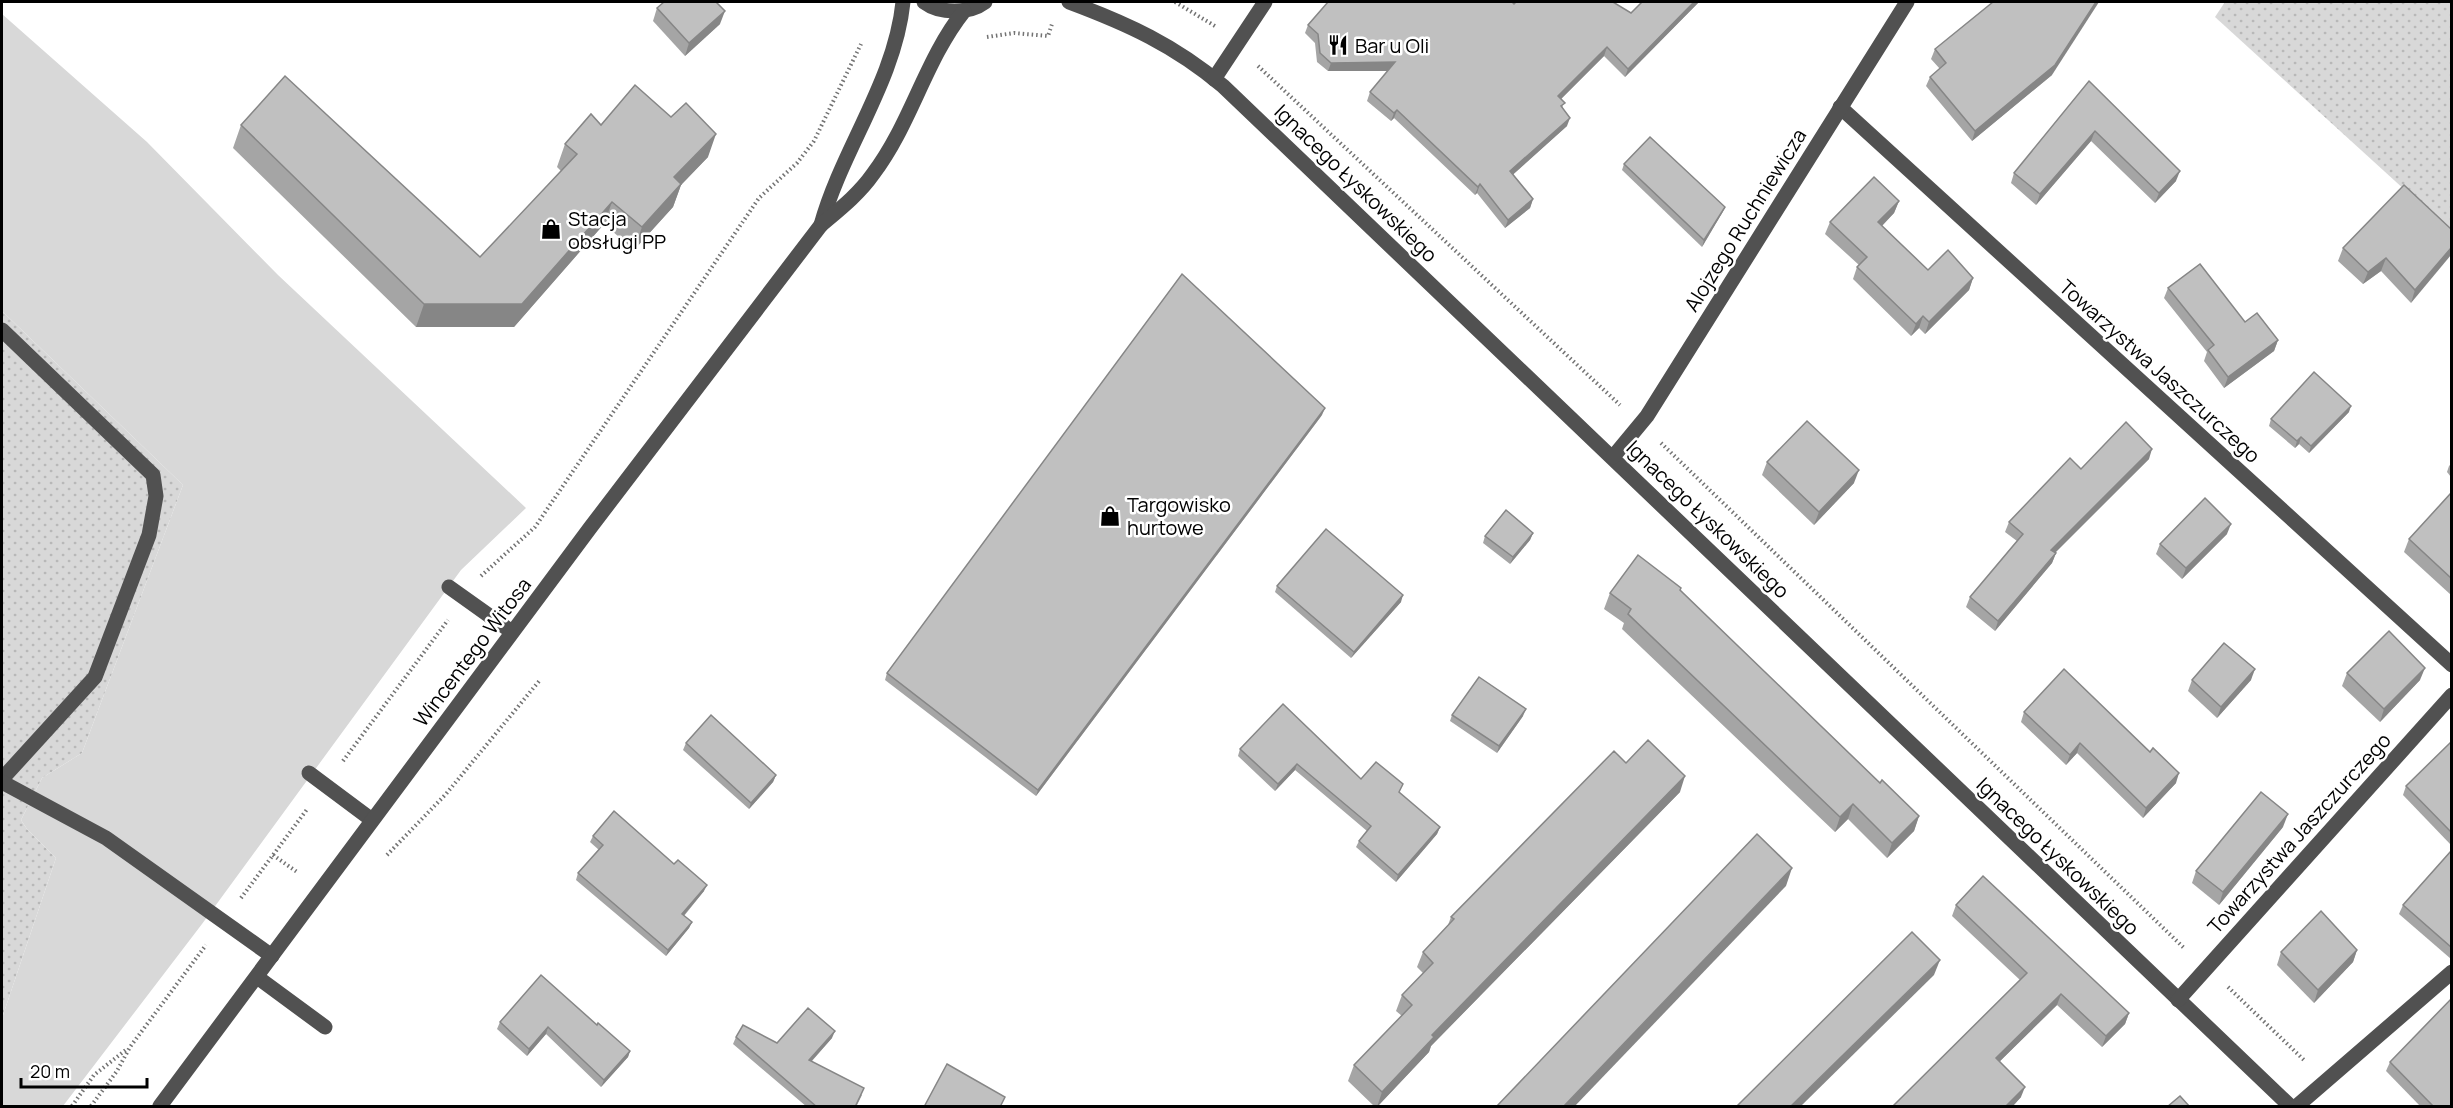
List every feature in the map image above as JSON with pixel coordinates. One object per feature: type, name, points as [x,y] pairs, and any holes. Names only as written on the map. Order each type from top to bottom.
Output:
[{"type":"street","name":"Wincentego Witosa","points":[[821,225],[831,190],[887,65],[902,20],[903,2]]},
{"type":"street","points":[[924,2],[946,10],[964,10],[985,2]]},
{"type":"street","name":"Ignacego Łyskowskiego","points":[[1069,2],[1130,25],[1167,44],[1214,79],[1613,457],[2290,1107]]},
{"type":"street","points":[[1214,79],[1265,2]]},
{"type":"street","name":"Alojzego Ruchniewicza","points":[[1613,457],[1647,416],[1907,2]]},
{"type":"street","name":"Wincentego Witosa","points":[[160,1107],[512,632],[821,225],[852,200],[874,173],[906,117],[945,35],[964,10]]},
{"type":"street","name":"Towarzystwa Jaszczurczego","points":[[1840,107],[2451,665]]},
{"type":"street","points":[[2,330],[153,475],[156,496],[149,535],[95,677],[2,780],[106,838],[272,956]]},
{"type":"street","points":[[449,587],[465,596],[512,632]]},
{"type":"street","name":"Towarzystwa Jaszczurczego","points":[[2178,1000],[2451,695]]},
{"type":"street","points":[[309,773],[372,820]]},
{"type":"street","points":[[2297,1107],[2451,972]]},
{"type":"street","points":[[257,977],[325,1027]]},
{"type":"path","points":[[1175,2],[1216,28]]},
{"type":"path","points":[[979,42],[987,36],[1014,33],[1048,36],[1052,24]]},
{"type":"path","points":[[91,1107],[117,1071],[130,1047],[465,596],[486,569],[535,527],[759,198],[797,163],[814,141],[863,39],[869,42]]},
{"type":"path","points":[[1252,60],[1620,405]]},
{"type":"path","points":[[1659,441],[2192,955]]},
{"type":"path","points":[[381,863],[473,763],[540,680]]},
{"type":"path","points":[[273,855],[303,876]]},
{"type":"path","points":[[2223,983],[2312,1067]]},
{"type":"path","points":[[72,1107],[94,1075],[130,1047]]},
{"type":"shaded area","points":[[2225,2],[2451,2],[2451,232],[2215,17]]},
{"type":"shaded area","points":[[2,14],[147,142],[278,275],[526,508],[461,570],[202,924],[63,1106],[2,1106],[2,1018],[56,858],[21,820],[42,778],[82,753],[183,485],[2,311]]},
{"type":"shaded area","points":[[2,311],[183,485],[82,753],[42,778],[21,820],[56,858],[2,1018]]},
{"type":"building","points":[[664,2],[716,2],[725,11],[689,43],[657,8]]},
{"type":"building","points":[[1328,2],[1512,2],[1514,4],[1516,2],[1613,2],[1631,13],[1642,2],[1694,2],[1628,69],[1607,47],[1558,96],[1565,103],[1561,106],[1570,118],[1510,171],[1533,199],[1508,220],[1480,184],[1478,187],[1397,110],[1394,113],[1370,92],[1395,62],[1331,63],[1320,53],[1318,34],[1308,25]]},
{"type":"building","points":[[1993,2],[2096,2],[2055,65],[1975,131],[1930,77],[1946,63],[1935,49]]},
{"type":"building","points":[[285,76],[480,257],[577,154],[565,144],[591,114],[601,125],[635,85],[671,117],[686,103],[716,134],[674,177],[681,184],[642,227],[612,202],[522,304],[424,304],[241,125]]},
{"type":"building","points":[[2089,81],[2180,171],[2159,193],[2095,131],[2040,194],[2014,173]]},
{"type":"building","points":[[1650,137],[1725,207],[1704,240],[1624,164]]},
{"type":"building","points":[[1874,177],[1899,201],[1878,222],[1928,270],[1948,250],[1973,278],[1929,322],[1923,316],[1916,324],[1857,267],[1867,257],[1830,222]]},
{"type":"building","points":[[2404,185],[2451,229],[2451,248],[2415,290],[2386,258],[2368,272],[2343,248]]},
{"type":"building","points":[[2200,264],[2245,322],[2257,313],[2278,340],[2228,377],[2208,350],[2214,345],[2168,288]]},
{"type":"building","points":[[1182,274],[1325,408],[1038,790],[887,673]]},
{"type":"building","points":[[2314,372],[2351,406],[2311,446],[2301,437],[2297,441],[2271,419]]},
{"type":"building","points":[[1807,421],[1859,470],[1819,512],[1767,462]]},
{"type":"building","points":[[2126,422],[2152,449],[2051,550],[2056,553],[1998,621],[1970,597],[2023,534],[2009,522],[2070,458],[2081,469]]},
{"type":"building","points":[[2451,493],[2451,578],[2409,539]]},
{"type":"building","points":[[2205,498],[2231,524],[2186,568],[2160,544]]},
{"type":"building","points":[[1506,510],[1533,533],[1513,557],[1485,536]]},
{"type":"building","points":[[1326,529],[1403,595],[1354,652],[1277,586]]},
{"type":"building","points":[[1638,555],[1681,588],[1680,590],[1880,783],[1882,780],[1919,816],[1892,843],[1853,804],[1840,817],[1628,614],[1631,609],[1610,593]]},
{"type":"building","points":[[2389,631],[2425,668],[2384,709],[2347,673]]},
{"type":"building","points":[[2224,643],[2255,669],[2221,707],[2192,680]]},
{"type":"building","points":[[2064,669],[2150,752],[2153,748],[2179,773],[2146,808],[2080,743],[2070,755],[2024,712]]},
{"type":"building","points":[[1479,677],[1526,709],[1499,746],[1452,715]]},
{"type":"building","points":[[1283,704],[1361,779],[1376,762],[1403,784],[1399,792],[1440,827],[1398,875],[1359,841],[1371,826],[1297,764],[1278,784],[1240,749]]},
{"type":"building","points":[[711,715],[776,775],[751,803],[686,743]]},
{"type":"building","points":[[1648,740],[1685,776],[1432,1035],[1434,1037],[1382,1092],[1354,1065],[1412,1005],[1402,995],[1433,963],[1423,952],[1454,919],[1451,917],[1614,751],[1626,763]]},
{"type":"building","points":[[2451,742],[2451,832],[2406,786]]},
{"type":"building","points":[[2261,792],[2288,814],[2223,892],[2196,871]]},
{"type":"building","points":[[614,811],[674,864],[678,860],[707,885],[682,914],[692,922],[668,950],[578,873],[603,845],[593,836]]},
{"type":"building","points":[[1757,834],[1792,868],[1563,1107],[1496,1107]]},
{"type":"building","points":[[2451,851],[2451,947],[2403,905]]},
{"type":"building","points":[[1983,876],[2129,1013],[2106,1036],[2061,994],[1996,1058],[2025,1087],[2005,1107],[1892,1107],[2027,973],[1956,905]]},
{"type":"building","points":[[2321,911],[2357,950],[2318,990],[2281,952]]},
{"type":"building","points":[[1912,932],[1940,960],[1790,1107],[1736,1107]]},
{"type":"building","points":[[541,975],[630,1051],[604,1080],[548,1027],[529,1049],[500,1022]]},
{"type":"building","points":[[2451,999],[2451,1107],[2434,1107],[2390,1062]]},
{"type":"building","points":[[808,1008],[835,1031],[809,1060],[864,1088],[855,1107],[817,1107],[736,1037],[743,1025],[777,1043]]},
{"type":"building","points":[[947,1064],[1005,1097],[1000,1107],[924,1107]]},
{"type":"building","points":[[2180,1096],[2190,1107],[2167,1107]]},
{"type":"place","name":"Bar u Oli","points":[[1338,45]]},
{"type":"place","name":"Stacja obsługi PP","points":[[551,229]]},
{"type":"place","name":"Targowisko hurtowe","points":[[1110,516]]}]
